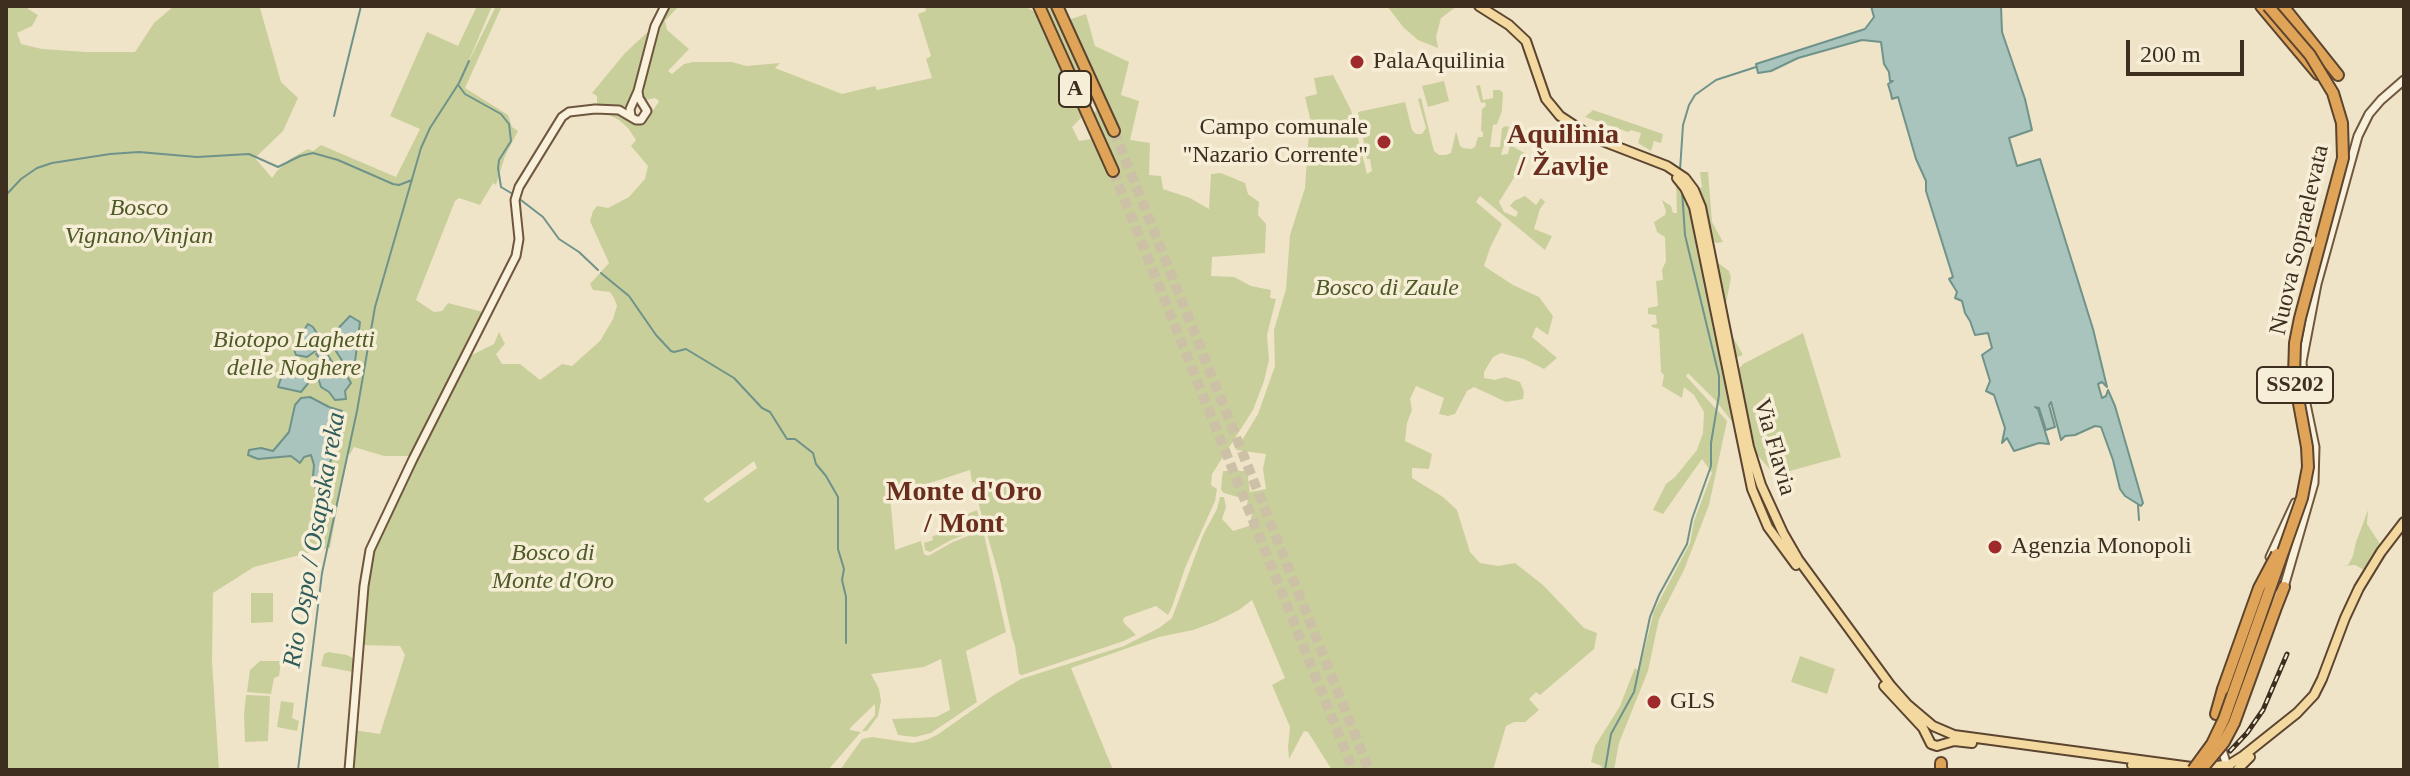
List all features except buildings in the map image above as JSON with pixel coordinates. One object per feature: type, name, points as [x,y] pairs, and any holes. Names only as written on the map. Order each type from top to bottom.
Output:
[{"type":"highway","name":"A","points":[[1039,6],[1113,171]]},
{"type":"highway","name":"A","points":[[1057,6],[1114,131]]},
{"type":"highway","points":[[2261,6],[2322,79]]},
{"type":"highway","name":"Nuova Sopraelevata","points":[[2192,770],[2212,744],[2224,719],[2302,498],[2308,467],[2294,376],[2295,343],[2341,169],[2344,134],[2338,104],[2320,70],[2268,6]]},
{"type":"highway","name":"Nuova Sopraelevata","points":[[2200,770],[2228,721],[2307,500],[2312,446],[2301,390],[2300,344],[2347,159],[2347,122],[2338,91],[2313,51],[2275,6]]},
{"type":"highway","points":[[2283,6],[2338,75]]},
{"type":"highway","points":[[2216,714],[2259,588],[2294,520]]},
{"type":"highway","points":[[2192,770],[2219,717],[2259,598],[2263,572]]},
{"type":"highway","points":[[2200,770],[2224,742],[2234,723],[2284,587]]},
{"type":"main road","points":[[631,116],[655,26],[665,6]]},
{"type":"main road","points":[[1479,6],[1509,25],[1526,41],[1546,99],[1560,116],[1592,137],[1659,161],[1682,179]]},
{"type":"main road","points":[[2213,768],[2218,763],[2266,612],[2284,587],[2314,483],[2315,447],[2305,399],[2302,362],[2317,284],[2358,136],[2369,114],[2404,80]]},
{"type":"main road","points":[[349,770],[364,586],[375,536],[516,256],[519,232],[515,200],[519,187],[562,117],[569,112],[587,109],[619,110],[635,105],[647,109],[646,116],[638,120],[619,110]]},
{"type":"main road","name":"Via Flavia","points":[[1682,179],[1694,190],[1701,207],[1749,447],[1769,504],[1798,559],[1907,704],[1940,730],[1961,736],[2203,769],[2220,764],[2229,768]]},
{"type":"main road","name":"Via Flavia","points":[[1682,179],[1694,207],[1752,489],[1762,515],[1887,689],[1929,740],[1941,767]]},
{"type":"main road","points":[[2317,284],[2299,318],[2293,367],[2296,408],[2304,445],[2303,478],[2295,504],[2250,601],[2219,688],[2216,714],[2229,768],[2297,713],[2314,695],[2359,588],[2404,522]]},
{"type":"main road","points":[[2237,770],[2300,718],[2318,698],[2360,596],[2404,530]]},
{"type":"main road","points":[[1942,744],[1945,739],[1940,730],[1931,730],[1929,740],[1942,744],[1962,742],[2169,770]]},
{"type":"main road","points":[[2222,748],[2228,759],[2238,760]]},
{"type":"green space","name":"Bosco Vignano/Vinjan","points":[[6,6],[29,6],[28,9],[38,15],[32,26],[17,33],[21,44],[86,52],[135,52],[154,23],[174,6],[260,8],[281,82],[298,98],[283,131],[255,158],[272,178],[290,159],[321,145],[396,177],[420,129],[390,116],[427,32],[458,46],[477,6],[492,6],[467,65],[496,6],[502,6],[465,88],[508,115],[512,127],[518,131],[505,156],[496,185],[493,183],[480,205],[459,198],[455,201],[416,300],[434,312],[442,311],[448,303],[483,312],[410,456],[384,456],[354,447],[347,454],[330,548],[254,567],[213,593],[212,661],[219,770],[6,770]]},
{"type":"green space","name":"Bosco di Monte d'Oro","points":[[667,6],[679,6],[665,21],[667,30],[689,49],[668,71],[672,74],[684,64],[693,62],[732,62],[746,66],[780,63],[775,68],[842,94],[932,78],[926,59],[931,56],[918,14],[926,11],[925,6],[1024,6],[1037,13],[1080,110],[1082,117],[1072,127],[1079,141],[1091,139],[1108,173],[1114,170],[1091,115],[1097,110],[1110,111],[1068,20],[1086,14],[1095,46],[1129,62],[1121,95],[1139,101],[1130,140],[1150,143],[1149,175],[1161,176],[1163,189],[1190,198],[1209,209],[1211,174],[1221,173],[1245,183],[1248,194],[1259,202],[1258,215],[1266,224],[1265,253],[1212,257],[1211,276],[1234,277],[1251,286],[1271,290],[1270,298],[1276,299],[1267,335],[1269,360],[1253,410],[1212,474],[1211,485],[1217,489],[1215,501],[1185,568],[1172,607],[1168,615],[1156,606],[1125,617],[1124,623],[1136,635],[1124,641],[1019,674],[1000,580],[970,470],[890,496],[895,550],[921,541],[924,554],[928,556],[983,530],[1006,632],[966,651],[977,702],[931,733],[915,737],[898,735],[892,719],[936,717],[950,710],[941,659],[924,667],[871,674],[881,701],[878,716],[867,731],[862,731],[875,715],[875,704],[850,728],[861,732],[828,770],[351,770],[354,730],[380,734],[405,655],[400,646],[361,645],[373,551],[466,358],[494,344],[499,332],[505,344],[496,354],[502,364],[520,364],[540,380],[562,364],[572,366],[600,341],[613,319],[617,306],[614,298],[610,292],[593,290],[590,284],[609,263],[590,221],[597,206],[608,208],[629,197],[645,179],[648,166],[631,146],[636,140],[628,128],[609,112],[639,124],[645,122],[658,103],[655,98],[646,100],[643,95],[645,73]],"holes":[[[754,461],[757,468],[708,503],[703,499]]]},
{"type":"green space","points":[[1042,6],[1053,6],[1089,83],[1084,87],[1078,88]]},
{"type":"green space","points":[[1387,6],[1470,6],[1456,7],[1441,18],[1436,37],[1438,48],[1418,40]]},
{"type":"green space","points":[[653,27],[633,97],[627,106],[597,106],[597,96],[592,93],[625,53]]},
{"type":"green space","name":"Bosco di Zaule","points":[[1333,75],[1351,110],[1367,174],[1372,171],[1358,112],[1405,102],[1412,130],[1422,134],[1426,128],[1418,99],[1421,98],[1434,151],[1446,155],[1451,153],[1456,131],[1463,148],[1475,147],[1478,137],[1483,137],[1482,109],[1486,106],[1485,102],[1481,103],[1476,86],[1480,85],[1483,100],[1493,98],[1493,90],[1503,93],[1502,111],[1497,124],[1493,125],[1490,147],[1500,147],[1502,128],[1506,126],[1509,127],[1501,155],[1508,154],[1510,145],[1528,155],[1499,202],[1504,212],[1516,217],[1518,212],[1510,206],[1514,201],[1525,196],[1536,205],[1541,198],[1545,202],[1534,229],[1552,236],[1545,250],[1480,196],[1476,202],[1502,224],[1484,266],[1539,297],[1553,316],[1548,335],[1536,327],[1532,337],[1557,358],[1544,369],[1501,353],[1493,357],[1484,378],[1495,380],[1505,377],[1520,382],[1523,399],[1506,402],[1474,387],[1467,391],[1455,414],[1448,416],[1439,414],[1444,398],[1416,386],[1410,399],[1412,410],[1405,441],[1432,454],[1429,469],[1412,468],[1412,478],[1443,497],[1457,510],[1470,552],[1480,563],[1498,566],[1515,563],[1543,585],[1584,628],[1597,633],[1594,649],[1540,695],[1536,692],[1529,699],[1539,710],[1525,722],[1506,726],[1493,770],[1332,770],[1308,732],[1304,731],[1289,759],[1290,727],[1272,685],[1285,678],[1252,600],[1215,622],[1159,637],[1071,668],[1113,770],[840,770],[862,739],[872,737],[913,743],[926,740],[1021,679],[1124,646],[1159,628],[1172,618],[1220,497],[1224,497],[1226,507],[1222,519],[1233,531],[1249,526],[1253,511],[1246,508],[1248,500],[1221,490],[1223,471],[1247,471],[1250,492],[1266,489],[1263,469],[1266,454],[1236,450],[1258,414],[1275,366],[1274,330],[1286,289],[1290,235],[1305,188],[1310,118],[1305,97],[1317,94],[1314,78]]},
{"type":"green space","points":[[1444,81],[1449,101],[1428,107],[1422,86]]},
{"type":"green space","points":[[1593,110],[1663,134],[1661,143],[1654,141],[1651,151],[1638,143],[1641,133],[1628,132],[1585,117]]},
{"type":"green space","points":[[1700,172],[1708,172],[1712,222],[1723,242],[1716,243],[1709,236]]},
{"type":"green space","points":[[1676,181],[1690,204],[1737,428],[1688,373],[1686,376],[1727,421],[1709,505],[1684,570],[1659,619],[1648,671],[1619,743],[1614,770],[1601,770],[1602,766],[1591,762],[1595,746],[1620,706],[1635,668],[1639,671],[1654,611],[1690,543],[1694,521],[1712,473],[1702,459],[1663,514],[1653,510],[1666,484],[1697,450],[1703,433],[1704,412],[1694,395],[1684,387],[1682,398],[1662,386],[1664,375],[1661,372],[1659,329],[1651,325],[1657,324],[1656,315],[1648,314],[1648,308],[1658,306],[1656,281],[1663,280],[1662,270],[1666,261],[1665,237],[1657,232],[1654,222],[1665,215],[1662,200],[1671,206],[1673,213],[1677,213]]},
{"type":"green space","points":[[1716,253],[1717,262],[1729,271],[1731,278],[1726,303],[1733,337],[1743,355],[1738,357],[1732,354],[1714,257]]},
{"type":"green space","points":[[1803,333],[1841,457],[1775,475],[1752,449],[1737,371],[1743,364]]},
{"type":"green space","points":[[977,510],[982,527],[969,532],[958,529],[956,531],[964,535],[930,552],[925,550],[924,543],[953,526],[951,521]]},
{"type":"green space","points":[[2368,510],[2367,524],[2380,544],[2364,570],[2355,565],[2342,566],[2348,565],[2353,556]]},
{"type":"green space","points":[[251,593],[273,593],[273,622],[251,623]]},
{"type":"green space","points":[[328,652],[354,659],[353,672],[321,666],[324,654]]},
{"type":"green space","points":[[1800,656],[1835,669],[1827,694],[1791,682]]},
{"type":"green space","points":[[260,661],[281,661],[279,676],[274,678],[271,694],[247,692],[250,670]]},
{"type":"green space","points":[[246,695],[270,696],[268,741],[245,742]]},
{"type":"green space","points":[[281,701],[294,703],[292,718],[299,721],[297,731],[277,727]]},
{"type":"water","points":[[1871,6],[2001,6],[2002,32],[2032,130],[2009,138],[2017,166],[2040,159],[2093,329],[2107,387],[2102,382],[2098,384],[2102,398],[2108,390],[2143,503],[2141,506],[2120,489],[2101,427],[2095,426],[2061,440],[2051,402],[2049,405],[2055,427],[2046,430],[2039,408],[2035,407],[2049,444],[2039,443],[2014,451],[2007,438],[2002,443],[2005,428],[1994,395],[1986,391],[1990,381],[1982,355],[1992,348],[1988,333],[1975,335],[1962,301],[1955,298],[1957,292],[1949,279],[1953,277],[1926,191],[1926,181],[1916,159],[1898,97],[1892,99],[1888,84],[1893,81],[1890,81],[1884,64],[1881,42],[1862,40],[1758,73],[1756,64],[1865,29],[1874,17]]},
{"type":"water","points":[[350,316],[360,322],[354,370],[345,365],[328,339]]},
{"type":"water","points":[[308,324],[324,345],[307,357],[296,355],[293,347]]},
{"type":"water","points":[[324,348],[351,383],[345,391],[346,399],[335,400],[321,387],[315,368],[324,364],[316,354]]},
{"type":"water","points":[[290,365],[306,371],[310,381],[301,392],[278,387]]},
{"type":"water","points":[[310,397],[342,411],[343,436],[330,462],[326,490],[316,490],[311,455],[304,457],[300,463],[291,456],[258,459],[248,455],[249,450],[261,448],[273,451],[289,432],[295,405],[301,398]]},
{"type":"waterway","points":[[334,116],[361,6]]},
{"type":"waterway","name":"Rio Ospo / Osapska reka","points":[[298,770],[322,573],[357,411],[375,307],[421,148],[469,61]]},
{"type":"waterway","points":[[1680,170],[1683,125],[1695,95],[1716,80],[1756,67]]},
{"type":"waterway","points":[[459,86],[465,94],[501,114],[509,124],[511,141],[499,160],[498,168],[501,187],[511,193]]},
{"type":"waterway","points":[[6,195],[21,179],[37,168],[52,163],[139,152],[197,157],[249,154],[278,167],[313,153],[338,160],[393,184],[412,180]]},
{"type":"waterway","points":[[1605,770],[1611,734],[1634,692],[1650,617],[1687,544],[1692,519],[1711,466],[1719,376],[1685,235],[1682,190]]},
{"type":"waterway","points":[[517,197],[543,217],[559,239],[598,270]]},
{"type":"waterway","points":[[601,273],[629,296],[671,351],[686,349],[734,378],[762,408],[770,412],[787,439],[795,439],[813,453],[816,464],[838,497],[838,549],[844,569],[846,643]]},
{"type":"waterway","points":[[2138,505],[2139,520]]},
{"type":"tunnel","points":[[1114,131],[1369,770]]},
{"type":"tunnel","points":[[1113,171],[1353,770]]},
{"type":"railway","points":[[2230,751],[2263,710],[2287,654]]},
{"type":"place","name":"PalaAquilinia","points":[[1357,62]]},
{"type":"place","name":"Campo comunale \"Nazario Corrente\"","points":[[1384,142]]},
{"type":"place","name":"Agenzia Monopoli","points":[[1995,547]]},
{"type":"place","name":"GLS","points":[[1654,702]]},
{"type":"district","name":"Aquilinia / Žavlje","points":[[1563,152]]},
{"type":"district","name":"Monte d'Oro / Mont","points":[[964,509]]},
{"type":"park label","name":"Biotopo Laghetti delle Noghere","points":[[294,355]]}]
